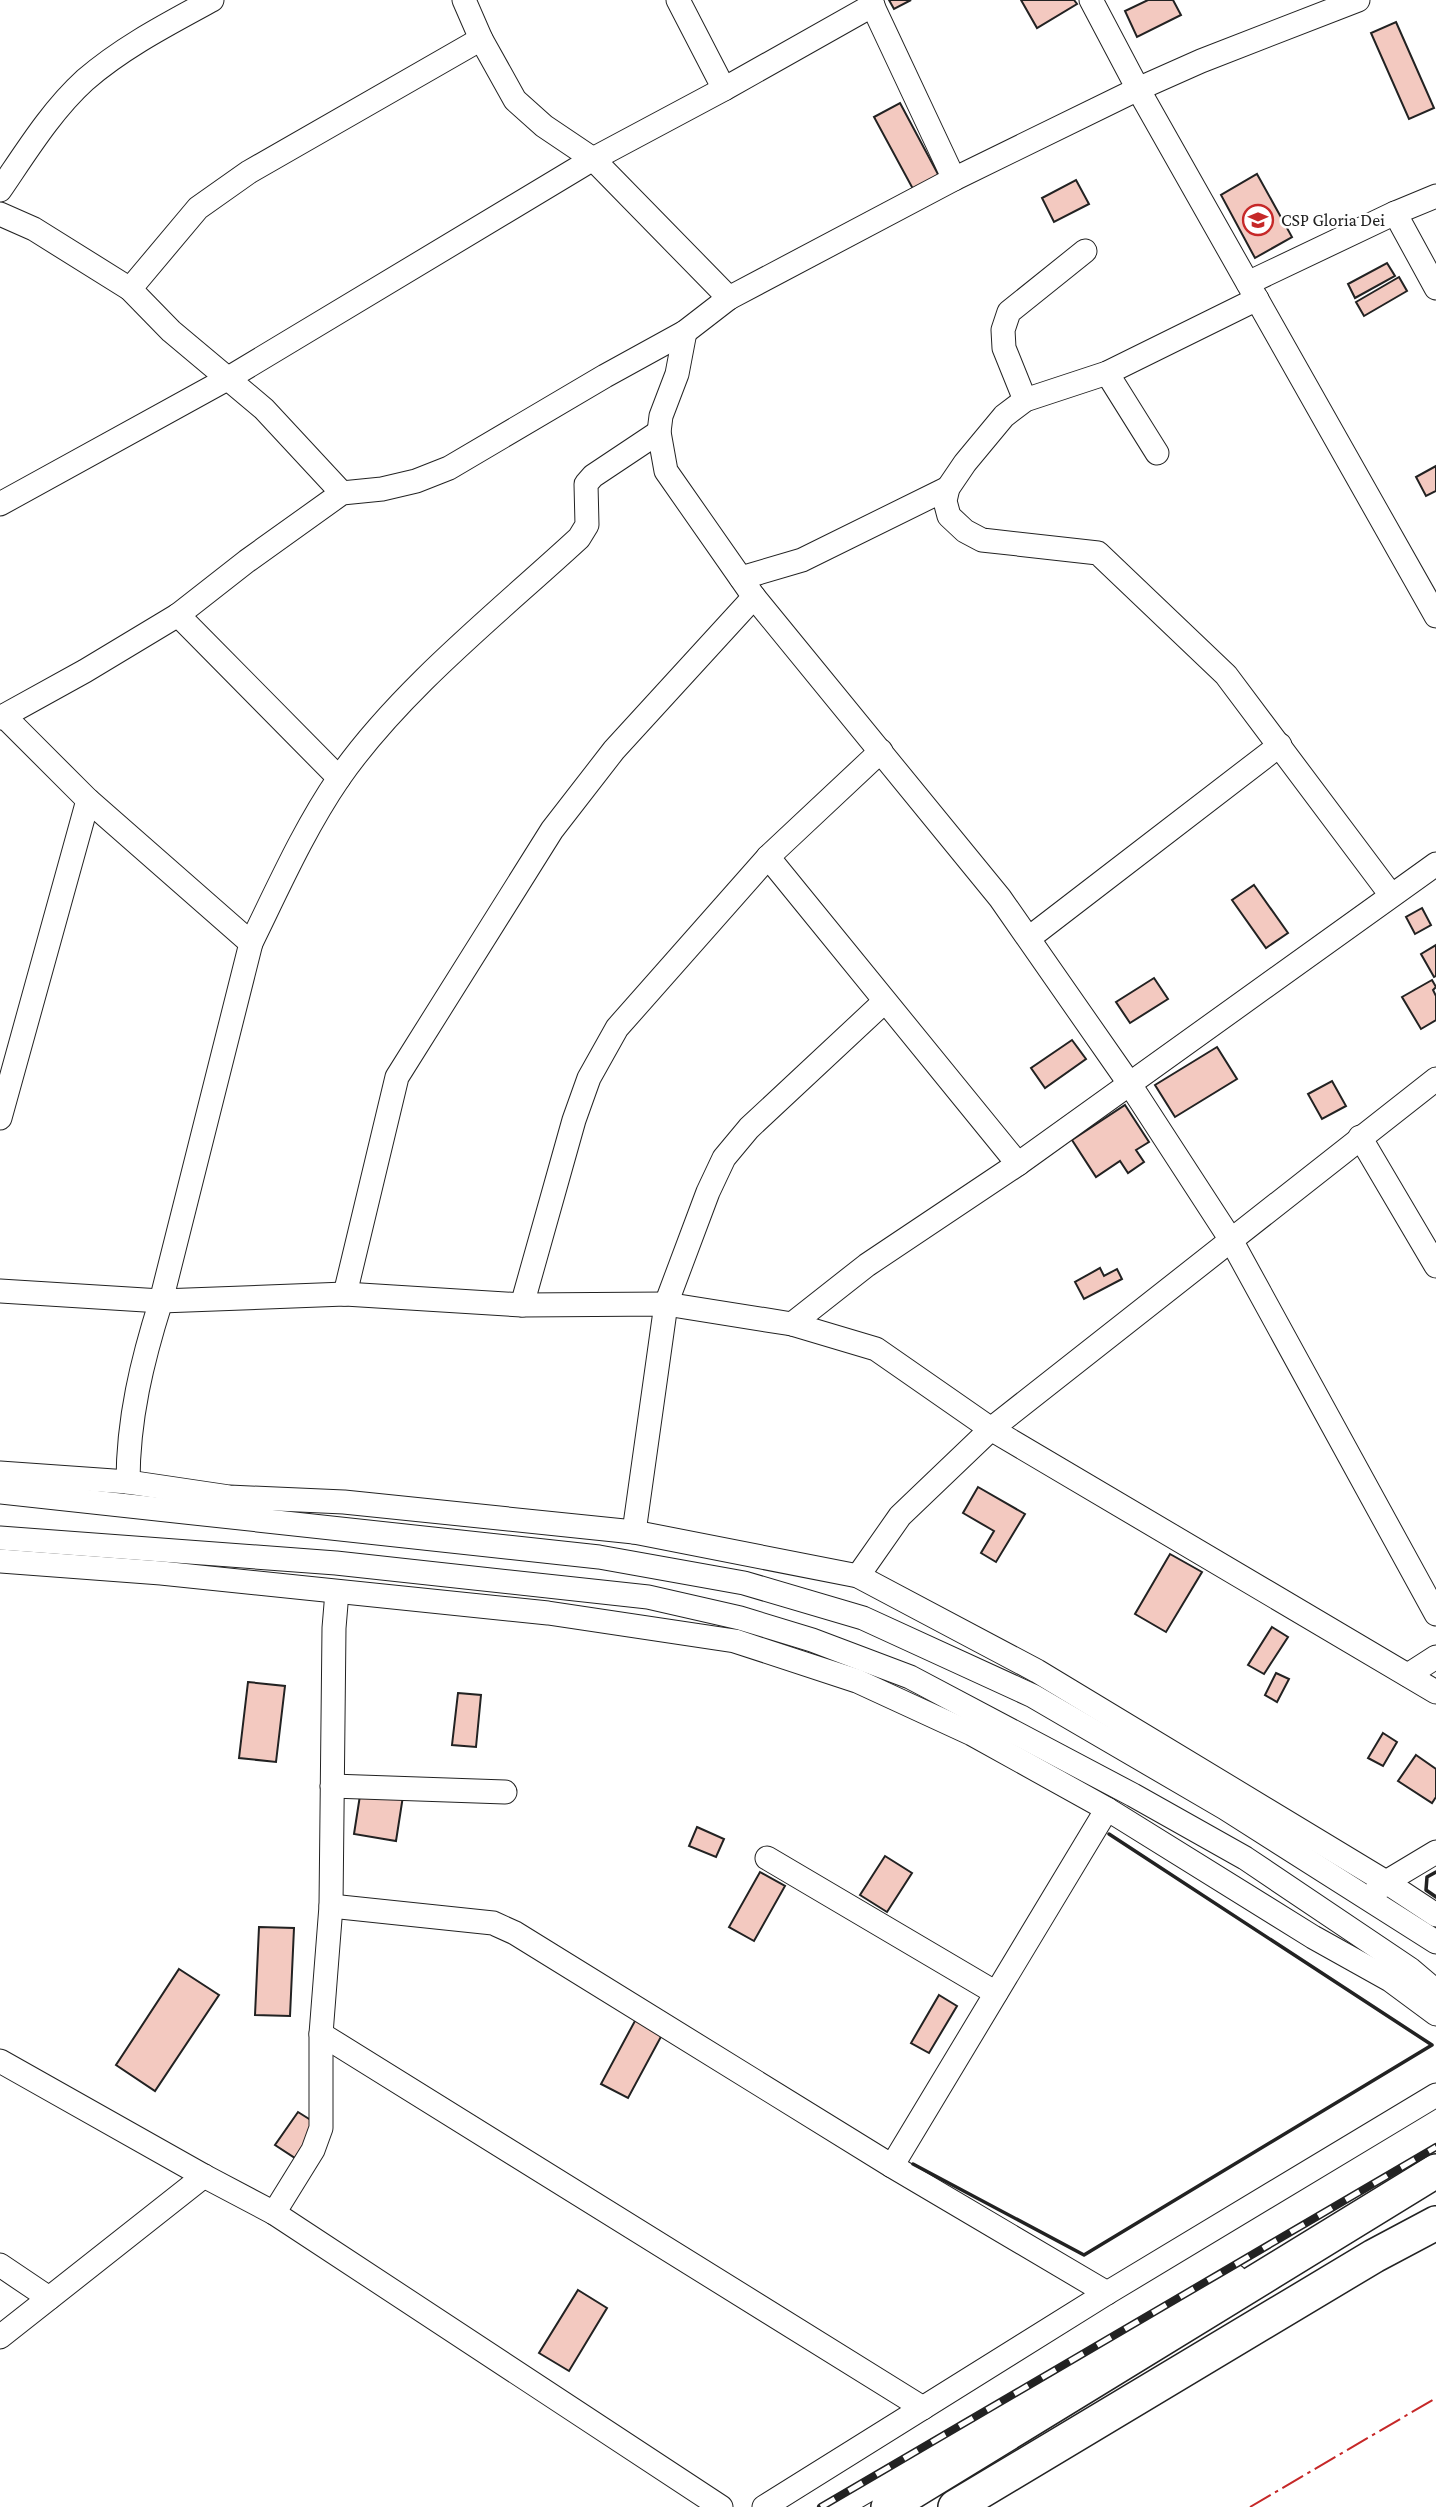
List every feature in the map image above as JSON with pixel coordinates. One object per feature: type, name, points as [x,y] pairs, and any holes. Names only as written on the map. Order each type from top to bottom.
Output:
[{"type":"highway","points":[[888,2507],[1436,2171]]},
{"type":"highway","points":[[955,2507],[1374,2256],[1436,2223]]},
{"type":"street","points":[[0,190],[51,116],[85,80],[126,48],[212,0]]},
{"type":"street","points":[[464,0],[481,39],[515,100],[544,126],[593,159],[729,298]]},
{"type":"street","points":[[678,0],[724,89]]},
{"type":"street","points":[[1091,0],[1138,89],[1436,616]]},
{"type":"street","points":[[251,943],[88,800],[2,717],[178,615],[247,561],[342,494],[416,481],[449,468],[604,376],[685,332],[729,298],[954,179],[1201,61],[1358,0]]},
{"type":"street","points":[[0,504],[227,379],[593,159],[724,89],[872,3],[954,179]]},
{"type":"street","points":[[130,289],[198,208],[249,172],[481,39]]},
{"type":"street","points":[[1391,895],[1226,675],[1098,553],[982,540],[965,531],[949,516],[945,501],[948,488],[965,463],[1004,416],[1026,400],[1107,373],[1395,213],[1436,196]]},
{"type":"street","points":[[1395,213],[1436,288]]},
{"type":"street","points":[[0,214],[34,229],[130,289],[171,331],[264,409],[342,494]]},
{"type":"street","points":[[1026,400],[1004,348],[1003,330],[1009,312],[1085,251]]},
{"type":"street","points":[[685,332],[677,374],[661,416],[659,432],[666,471],[748,588],[1000,898],[1129,1083],[1231,1240],[1436,1614]]},
{"type":"street","points":[[1107,373],[1157,453]]},
{"type":"street","points":[[128,1482],[133,1407],[145,1352],[161,1301],[251,943],[291,861],[339,778],[389,716],[432,672],[579,538],[587,525],[586,484],[593,476],[659,432]]},
{"type":"street","points":[[345,1294],[397,1077],[552,830],[614,750],[748,588],[948,488]]},
{"type":"street","points":[[178,615],[339,778]]},
{"type":"street","points":[[1030,938],[1280,745]]},
{"type":"street","points":[[522,1305],[574,1120],[589,1078],[617,1028],[768,857],[881,751]]},
{"type":"street","points":[[0,1118],[88,800]]},
{"type":"street","points":[[768,857],[1018,1164]]},
{"type":"street","points":[[792,1324],[867,1265],[1018,1164],[1436,864]]},
{"type":"street","points":[[634,1532],[666,1304],[708,1192],[724,1158],[749,1128],[884,1002]]},
{"type":"street","points":[[858,1576],[900,1517],[991,1429],[1436,1079]]},
{"type":"street","points":[[1360,1137],[1436,1266]]},
{"type":"street","points":[[0,1292],[161,1301],[345,1294],[522,1305],[666,1304],[792,1324],[876,1349],[991,1429],[1436,1692]]},
{"type":"street","points":[[0,1473],[128,1482],[229,1497],[344,1502],[634,1532],[858,1576],[1037,1671],[1436,1915]]},
{"type":"street","points":[[0,1492],[598,1557],[757,1586],[863,1618],[1033,1696],[1225,1808],[1436,1942]]},
{"type":"street","points":[[0,1538],[336,1563],[648,1597],[740,1618],[812,1640],[910,1677],[1133,1795],[1245,1858],[1410,1969],[1436,1991]]},
{"type":"street","points":[[0,1561],[160,1573],[548,1613],[736,1641],[857,1681],[972,1734],[1107,1810],[1313,1937],[1390,1980],[1436,2014]]},
{"type":"street","points":[[274,2213],[313,2150],[321,2128],[321,2034],[331,1906],[334,1628],[337,1592]]},
{"type":"street","points":[[1408,1675],[1436,1657]]},
{"type":"street","points":[[332,1786],[505,1792]]},
{"type":"street","points":[[892,2166],[1107,1810]]},
{"type":"street","points":[[1368,1898],[1386,1882],[1436,1852]]},
{"type":"street","points":[[767,1858],[996,1993]]},
{"type":"street","points":[[331,1906],[493,1923],[515,1933],[892,2166],[1107,2293]]},
{"type":"street","points":[[321,2034],[923,2408]]},
{"type":"street","points":[[0,2061],[274,2213],[721,2507]]},
{"type":"street","points":[[764,2507],[1107,2293],[1436,2095]]},
{"type":"street","points":[[839,2507],[1409,2176],[1430,2161],[1436,2152]]},
{"type":"street","points":[[0,2337],[204,2176]]},
{"type":"street","points":[[0,2265],[49,2298]]},
{"type":"building","points":[[889,0],[911,0],[894,9]]},
{"type":"building","points":[[1021,0],[1074,0],[1077,4],[1037,28]]},
{"type":"building","points":[[1148,0],[1173,0],[1181,15],[1137,37],[1125,11]]},
{"type":"building","points":[[1396,22],[1434,108],[1409,119],[1371,33]]},
{"type":"building","points":[[900,103],[939,176],[913,189],[874,117]]},
{"type":"building","points":[[1257,174],[1292,237],[1255,258],[1221,195]]},
{"type":"building","points":[[1076,180],[1089,204],[1054,222],[1042,198]]},
{"type":"building","points":[[1387,263],[1395,276],[1355,298],[1348,284]]},
{"type":"building","points":[[1399,277],[1407,291],[1364,316],[1356,302]]},
{"type":"building","points":[[1436,466],[1436,491],[1426,496],[1416,477]]},
{"type":"building","points":[[1254,885],[1288,933],[1266,948],[1232,900]]},
{"type":"building","points":[[1422,908],[1431,925],[1415,934],[1406,917]]},
{"type":"building","points":[[1436,945],[1436,976],[1434,977],[1421,954]]},
{"type":"building","points":[[1154,978],[1168,999],[1130,1023],[1116,1002]]},
{"type":"building","points":[[1432,980],[1436,987],[1433,990],[1436,996],[1436,1020],[1421,1029],[1402,997]]},
{"type":"building","points":[[1072,1040],[1086,1059],[1045,1088],[1031,1068]]},
{"type":"building","points":[[1217,1047],[1237,1079],[1175,1117],[1155,1085]]},
{"type":"building","points":[[1332,1081],[1346,1106],[1322,1119],[1308,1094]]},
{"type":"building","points":[[1125,1105],[1149,1142],[1136,1150],[1144,1162],[1128,1173],[1120,1161],[1096,1177],[1072,1140]]},
{"type":"building","points":[[1100,1268],[1104,1276],[1117,1269],[1122,1279],[1084,1299],[1075,1282]]},
{"type":"building","points":[[978,1487],[1025,1514],[996,1562],[981,1553],[994,1531],[963,1513]]},
{"type":"building","points":[[1170,1554],[1202,1572],[1166,1632],[1135,1614]]},
{"type":"building","points":[[1272,1627],[1288,1637],[1264,1674],[1248,1665]]},
{"type":"building","points":[[1276,1673],[1289,1679],[1277,1702],[1265,1695]]},
{"type":"building","points":[[248,1682],[285,1686],[276,1762],[239,1758]]},
{"type":"building","points":[[458,1693],[481,1695],[476,1747],[452,1745]]},
{"type":"building","points":[[1383,1733],[1397,1742],[1383,1766],[1368,1758]]},
{"type":"building","points":[[1416,1755],[1436,1769],[1436,1797],[1432,1803],[1398,1781]]},
{"type":"building","points":[[361,1789],[403,1796],[396,1841],[354,1834]]},
{"type":"building","points":[[697,1827],[724,1839],[716,1857],[689,1846]]},
{"type":"building","points":[[885,1856],[912,1873],[887,1912],[860,1895]]},
{"type":"building","points":[[760,1872],[785,1886],[754,1941],[729,1927]]},
{"type":"building","points":[[259,1927],[294,1928],[290,2016],[255,2015]]},
{"type":"building","points":[[179,1969],[219,1995],[155,2091],[116,2065]]},
{"type":"building","points":[[939,1995],[957,2006],[929,2053],[911,2043]]},
{"type":"building","points":[[636,2019],[663,2033],[628,2098],[601,2084]]},
{"type":"building","points":[[298,2112],[317,2124],[295,2158],[275,2145]]},
{"type":"building","points":[[578,2290],[607,2308],[569,2371],[539,2353]]},
{"type":"railway","points":[[821,2507],[1436,2147]]},
{"type":"wall","points":[[913,2164],[1084,2255],[1432,2045],[1109,1834]]},
{"type":"wall","points":[[1436,1872],[1427,1877],[1426,1890],[1436,1897]]},
{"type":"power","points":[[1250,2507],[1436,2398]]},
{"type":"place","name":"CSP Gloria Dei","points":[[1258,220]]}]
